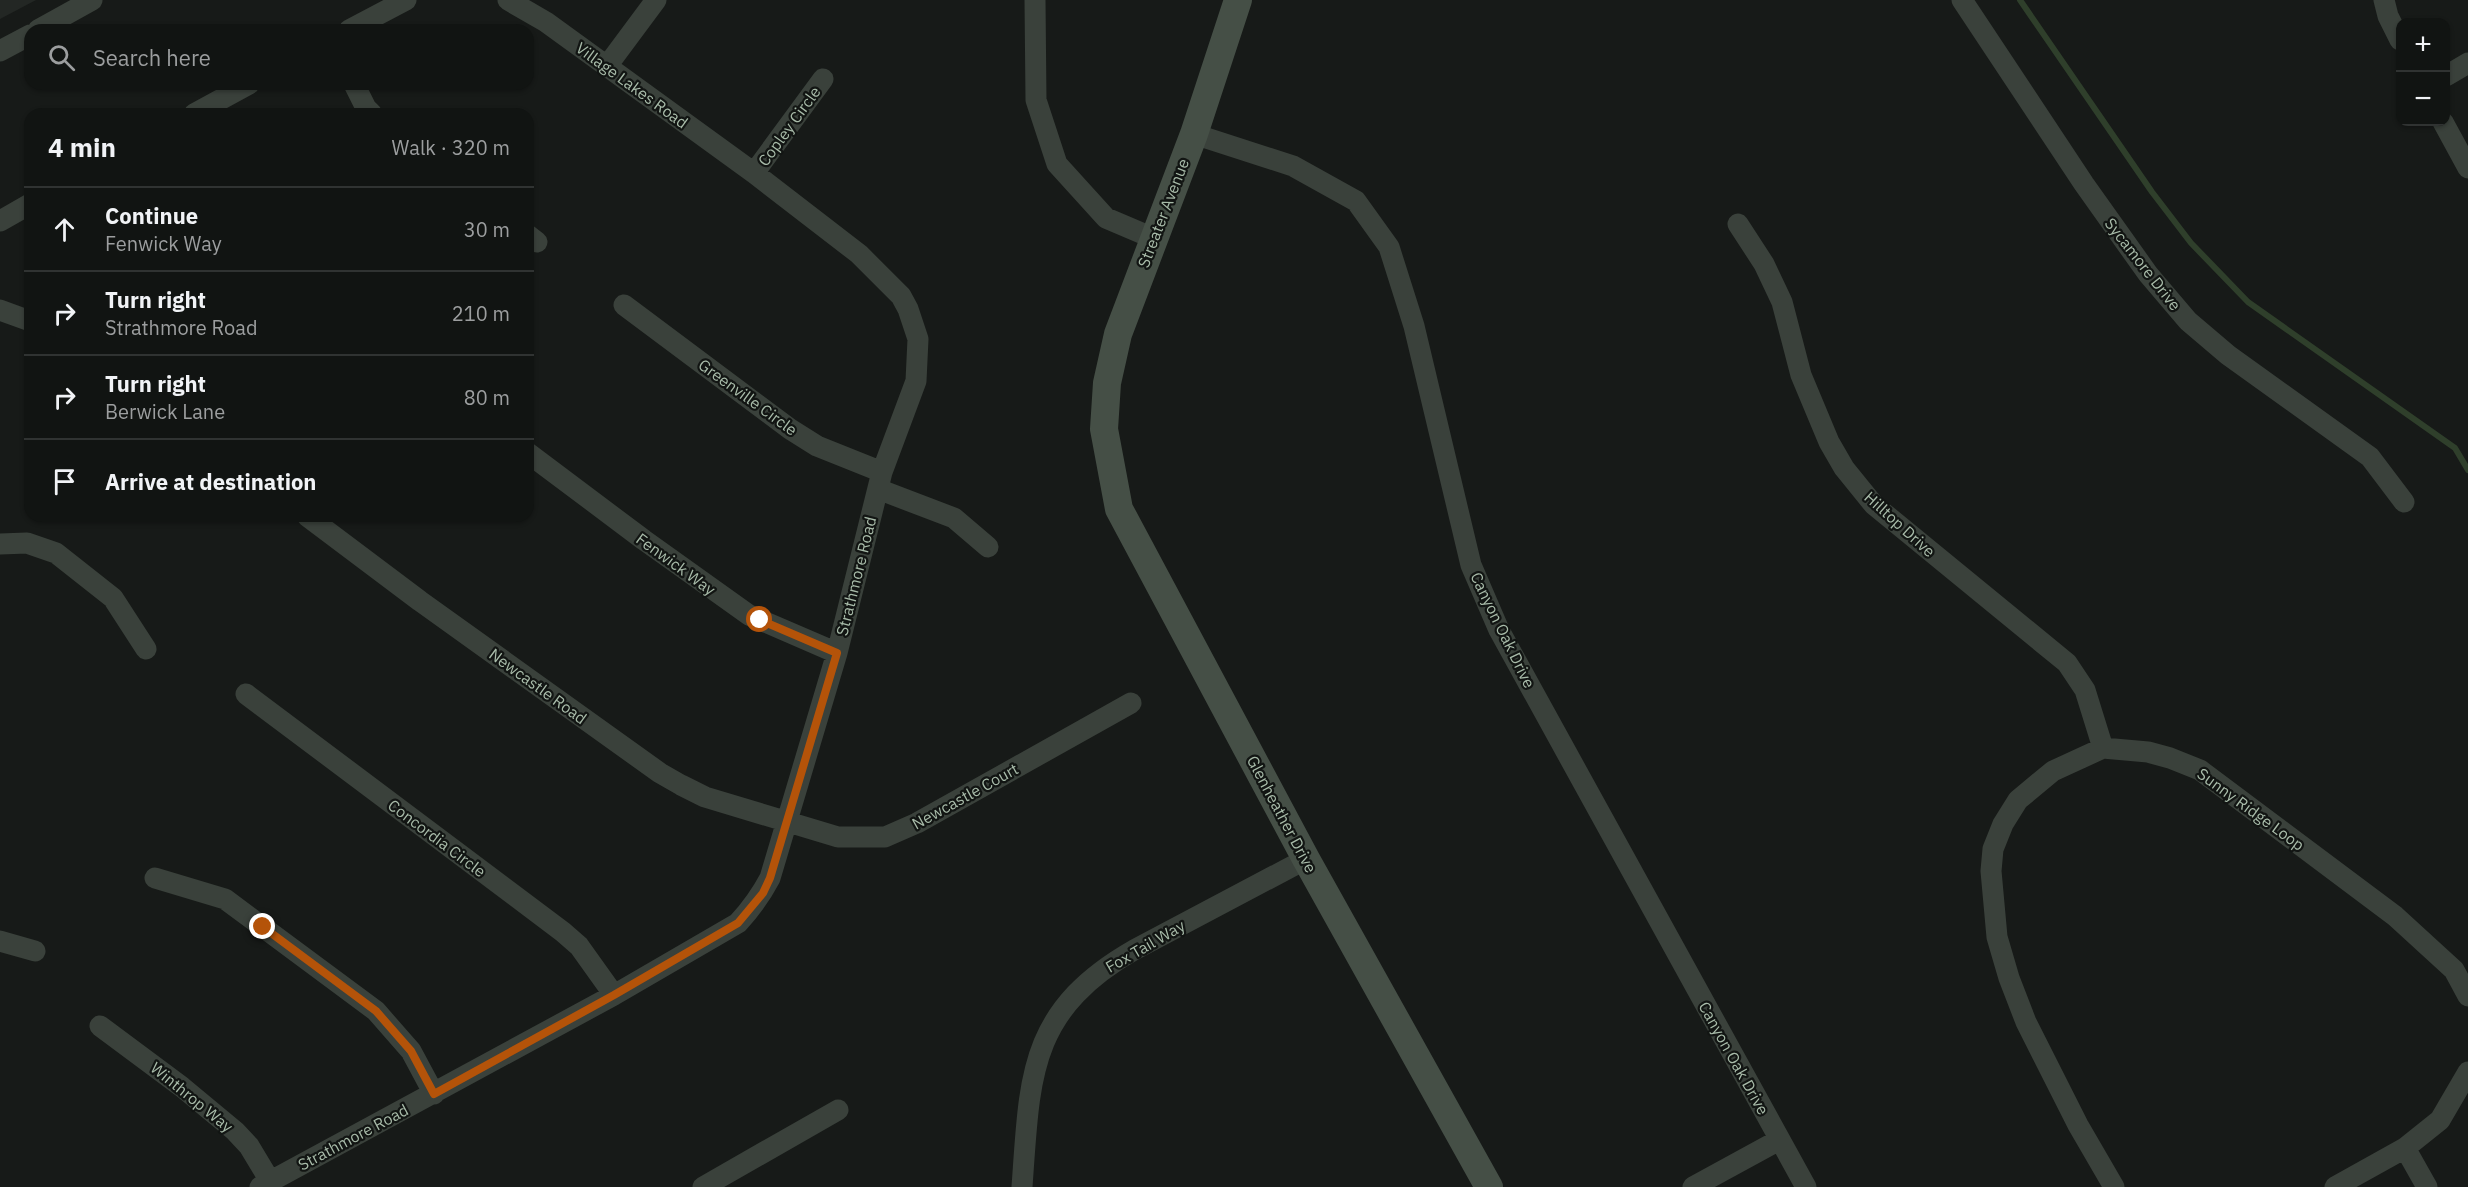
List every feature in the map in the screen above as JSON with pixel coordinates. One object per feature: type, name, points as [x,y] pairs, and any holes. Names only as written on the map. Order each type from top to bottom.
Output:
[{"type":"street","points":[[49,24],[92,0]]},
{"type":"street","points":[[360,24],[406,0]]},
{"type":"street","name":"Village Lakes Road","points":[[508,0],[546,22],[754,173]]},
{"type":"street","points":[[607,66],[656,0]]},
{"type":"street","points":[[1035,0],[1036,100],[1057,164],[1106,218],[1153,238]]},
{"type":"street","name":"Streater Avenue","points":[[1104,429],[1107,383],[1118,334],[1194,134],[1238,0]]},
{"type":"street","name":"Sycamore Drive","points":[[1962,0],[2084,184],[2135,256],[2188,321],[2228,355],[2370,457],[2404,502]]},
{"type":"street","points":[[2384,0],[2388,16],[2396,32]]},
{"type":"street","points":[[0,51],[24,37]]},
{"type":"street","points":[[2450,73],[2468,63]]},
{"type":"street","name":"Copley Circle","points":[[754,173],[823,79]]},
{"type":"street","points":[[205,108],[238,90]]},
{"type":"street","points":[[357,90],[366,108]]},
{"type":"street","points":[[2445,126],[2468,168]]},
{"type":"street","name":"Canyon Oak Drive","points":[[1194,134],[1293,166],[1356,201],[1389,247],[1414,326],[1471,565],[1499,630],[1806,1187]]},
{"type":"street","name":"Strathmore Road","points":[[265,1184],[614,995],[738,923],[763,893],[770,878],[837,653],[880,481],[917,374],[918,339],[901,296],[884,277],[859,254],[754,173]]},
{"type":"street","points":[[0,221],[24,207]]},
{"type":"street","name":"Hilltop Drive","points":[[1738,224],[1764,264],[1782,302],[1801,375],[1829,442],[1844,468],[1874,505],[2067,663],[2085,690],[2103,748]]},
{"type":"street","name":"Greenville Circle","points":[[624,305],[790,429],[880,481],[954,518],[988,547]]},
{"type":"street","points":[[0,310],[24,319]]},
{"type":"street","name":"Glenheather Drive","points":[[1104,429],[1119,508],[1306,859],[1489,1187]]},
{"type":"street","name":"Fenwick Way","points":[[534,458],[749,615],[837,653]]},
{"type":"street","name":"Newcastle Road","points":[[315,522],[429,608],[660,773],[705,797],[786,823]]},
{"type":"street","points":[[0,544],[27,543],[56,554],[113,598],[146,650]]},
{"type":"street","name":"Concordia Circle","points":[[246,694],[563,932],[579,946],[614,995]]},
{"type":"street","name":"Newcastle Court","points":[[786,823],[838,837],[885,837],[917,823],[1131,703]]},
{"type":"street","name":"Sunny Ridge Loop","points":[[2114,1187],[2078,1125],[2036,1042],[2009,978],[1997,937],[1991,871],[1994,849],[2003,824],[2018,801],[2053,771],[2103,748],[2148,752],[2200,770],[2395,916],[2454,970],[2468,996]]},
{"type":"street","name":"Fox Tail Way","points":[[1022,1187],[1028,1094],[1041,1048],[1056,1017],[1080,988],[1109,964],[1126,954],[1306,859]]},
{"type":"street","points":[[155,878],[225,899],[376,1011],[411,1051],[434,1094]]},
{"type":"street","points":[[0,941],[35,951]]},
{"type":"street","name":"Winthrop Way","points":[[100,1026],[182,1087],[235,1131],[249,1146],[265,1184]]},
{"type":"street","points":[[2335,1187],[2405,1148],[2440,1120],[2468,1072]]},
{"type":"street","points":[[703,1187],[838,1110]]},
{"type":"street","points":[[1693,1187],[1779,1140]]},
{"type":"street","points":[[2405,1148],[2427,1187]]},
{"type":"shaded area","points":[[0,0],[36,0],[0,19]]},
{"type":"waterway","points":[[2020,0],[2152,192],[2191,243],[2248,302],[2455,448],[2468,470]]},
{"type":"route","points":[[263,927],[376,1011],[396,1031],[411,1051],[434,1094],[614,995],[738,923],[763,893],[770,878],[837,653],[760,620]]}]
